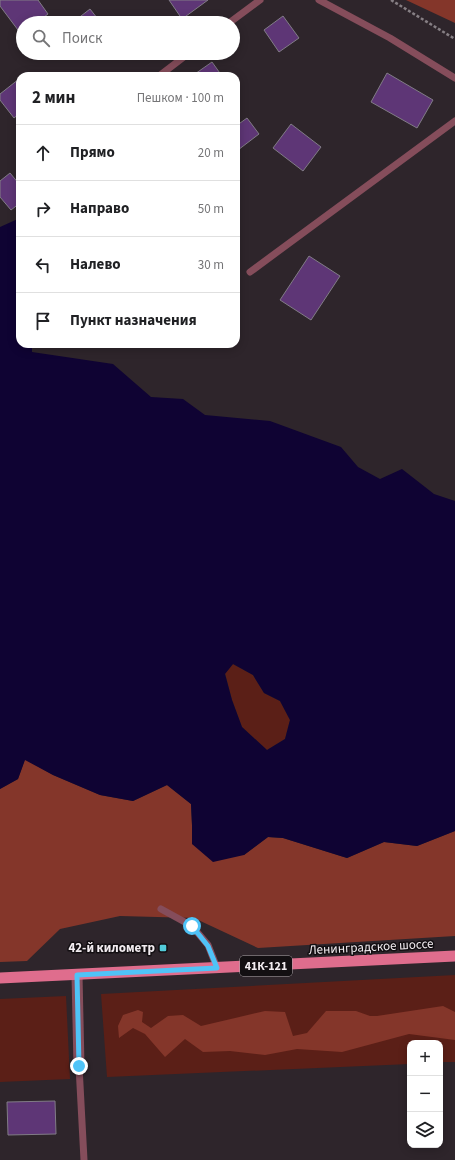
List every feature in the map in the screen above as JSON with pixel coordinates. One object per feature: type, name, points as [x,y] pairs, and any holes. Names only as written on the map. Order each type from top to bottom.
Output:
[{"type":"main road","name":"Ленинградское шоссе","points":[[0,978],[455,956]]},
{"type":"street","points":[[77,975],[79,1066]]},
{"type":"lane","points":[[239,16],[260,0]]},
{"type":"lane","points":[[319,0],[390,38],[455,78]]},
{"type":"lane","points":[[164,72],[181,60]]},
{"type":"lane","points":[[250,272],[455,121]]},
{"type":"lane","points":[[161,909],[192,926],[208,946],[217,968]]},
{"type":"lane","points":[[79,1066],[84,1160]]},
{"type":"path","points":[[391,0],[455,39]]},
{"type":"shaded area","points":[[406,0],[455,0],[455,23]]},
{"type":"shaded area","points":[[16,220],[16,348],[32,348],[32,352],[113,364],[151,397],[183,399],[205,415],[270,421],[341,447],[358,467],[380,479],[402,469],[434,494],[455,501],[455,831],[417,846],[384,842],[347,858],[283,838],[268,837],[244,855],[213,862],[192,844],[191,804],[167,785],[133,801],[100,795],[53,775],[25,760],[18,779],[0,789],[0,227]],"holes":[[[233,664],[253,675],[264,693],[280,701],[290,720],[285,739],[267,750],[242,727],[232,700],[225,674]]]},
{"type":"shaded area","points":[[233,664],[253,675],[264,693],[280,701],[290,720],[285,739],[267,750],[242,727],[232,700],[225,673]]},
{"type":"shaded area","points":[[25,759],[53,775],[100,795],[133,801],[167,785],[191,804],[192,844],[244,855],[268,837],[283,838],[347,858],[384,842],[417,846],[455,831],[455,936],[258,948],[194,918],[120,916],[60,929],[27,961],[0,962],[0,789],[18,779]]},
{"type":"shaded area","points":[[455,975],[455,1062],[443,1062],[443,1040],[407,1040],[407,1064],[107,1077],[101,994]]},
{"type":"shaded area","points":[[66,996],[70,1079],[0,1082],[0,999]]},
{"type":"shaded area","points":[[443,1006],[455,1012],[455,1040],[409,1034],[342,1052],[297,1049],[265,1055],[230,1051],[203,1052],[185,1039],[165,1057],[145,1034],[133,1028],[119,1038],[118,1026],[123,1015],[138,1010],[143,1012],[142,1022],[151,1028],[168,1016],[183,1015],[201,1026],[265,1011],[285,1012],[293,1036],[307,1033],[326,1011],[356,1011],[370,1016],[377,1016]]},
{"type":"building","points":[[0,0],[38,0],[48,14],[45,16],[16,16],[16,27],[0,6]]},
{"type":"building","points":[[169,0],[208,0],[186,16],[180,16]]},
{"type":"building","points":[[90,9],[96,16],[81,16]]},
{"type":"building","points":[[283,16],[299,38],[279,52],[264,30]]},
{"type":"building","points":[[212,62],[219,72],[198,72]]},
{"type":"building","points":[[387,73],[433,100],[417,128],[371,102]]},
{"type":"building","points":[[16,81],[16,116],[14,118],[0,100],[0,94]]},
{"type":"building","points":[[247,118],[259,134],[240,148],[240,123]]},
{"type":"building","points":[[291,124],[321,147],[303,171],[273,148]]},
{"type":"building","points":[[10,173],[16,180],[16,206],[11,210],[0,197],[0,181]]},
{"type":"building","points":[[309,256],[340,276],[311,320],[280,300]]},
{"type":"building","points":[[55,1101],[56,1134],[8,1135],[7,1102]]},
{"type":"place","name":"42-й километр","points":[[163,948]]},
{"type":"route","points":[[79,1066],[77,975],[217,968],[208,946],[192,926]]}]
